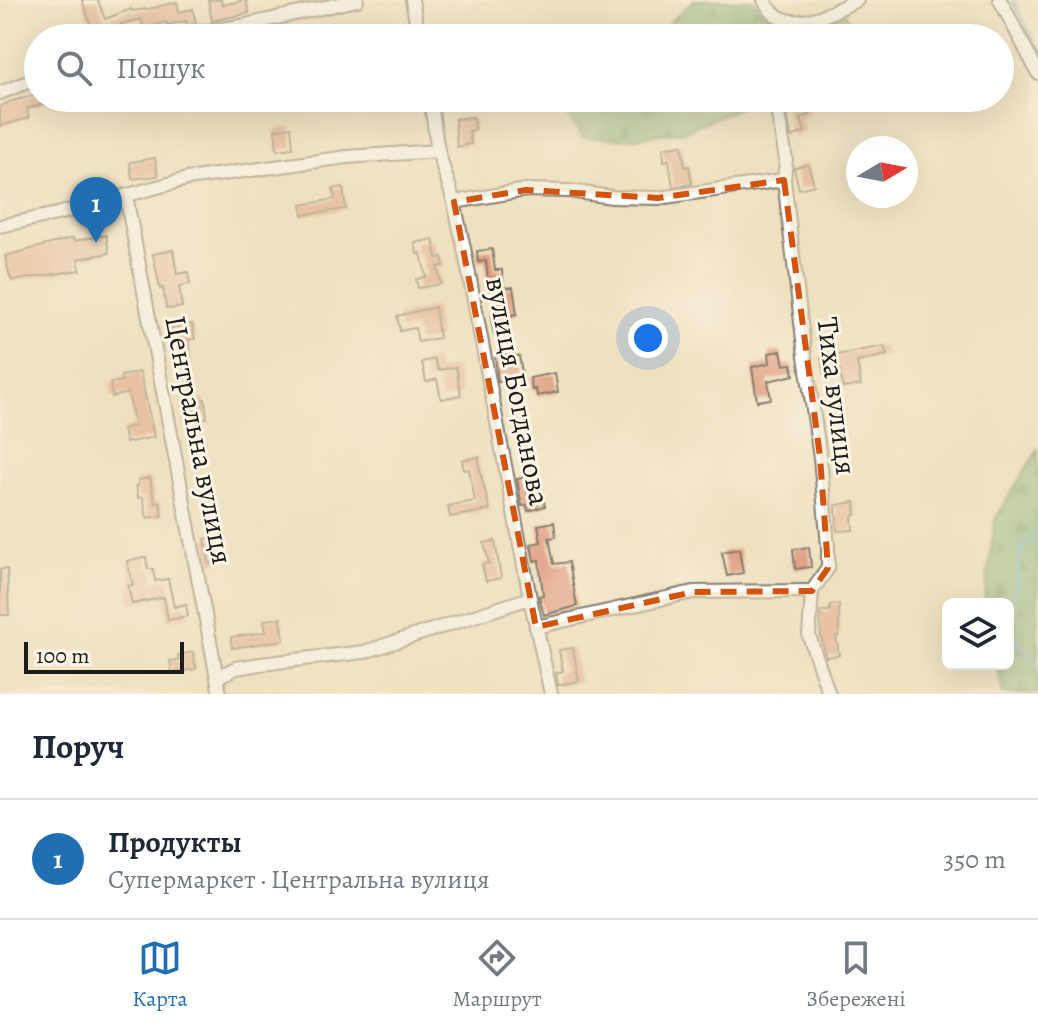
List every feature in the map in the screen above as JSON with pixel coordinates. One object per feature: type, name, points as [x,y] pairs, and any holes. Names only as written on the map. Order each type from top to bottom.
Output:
[{"type":"street","points":[[250,24],[357,0]]},
{"type":"street","points":[[412,0],[416,24]]},
{"type":"street","points":[[764,0],[770,11],[784,20],[809,22],[857,0]]},
{"type":"street","points":[[1000,0],[1012,24]]},
{"type":"street","points":[[1014,27],[1038,73]]},
{"type":"street","points":[[0,93],[24,84]]},
{"type":"street","name":"вулиця Богданова","points":[[432,112],[438,151],[454,202],[479,321],[530,598],[551,694]]},
{"type":"street","name":"Тиха вулиця","points":[[778,112],[786,159],[784,180],[820,457],[828,546],[828,568],[812,591],[809,636],[829,694]]},
{"type":"street","points":[[0,226],[187,179],[347,157],[438,151]]},
{"type":"street","points":[[454,202],[526,190],[658,198],[784,180]]},
{"type":"street","name":"Центральна вулиця","points":[[126,196],[220,694]]},
{"type":"street","points":[[536,627],[693,592],[812,591]]},
{"type":"street","points":[[217,677],[236,668],[364,652],[530,598]]},
{"type":"highlighted area","points":[[784,180],[820,457],[828,568],[812,591],[693,592],[536,627],[454,202],[526,190],[658,198]]},
{"type":"green space","points":[[694,0],[754,0],[764,13],[787,24],[667,24]]},
{"type":"green space","points":[[845,13],[849,24],[815,24]]},
{"type":"green space","points":[[573,112],[729,112],[685,131],[627,139],[582,137],[568,117]]},
{"type":"green space","points":[[1038,449],[1038,694],[1003,694],[998,670],[1014,670],[1014,598],[985,598],[995,519]]},
{"type":"building","points":[[82,0],[98,0],[105,19],[131,9],[148,9],[177,2],[179,12],[193,9],[196,24],[187,24],[186,21],[143,24],[141,19],[121,24],[91,24]]},
{"type":"building","points":[[208,0],[221,0],[222,5],[246,0],[249,13],[212,21]]},
{"type":"building","points":[[24,98],[24,112],[28,112],[29,118],[0,126],[0,107]]},
{"type":"building","points":[[787,112],[809,112],[810,115],[801,118],[805,132],[791,137]]},
{"type":"building","points":[[473,117],[475,130],[469,131],[471,144],[457,147],[455,119]]},
{"type":"building","points":[[291,127],[293,148],[277,150],[275,129]]},
{"type":"building","points":[[682,145],[685,167],[689,166],[692,184],[673,187],[669,160],[664,161],[663,148]]},
{"type":"building","points":[[155,158],[158,176],[132,179],[130,162]]},
{"type":"building","points":[[808,164],[814,185],[799,189],[794,168]]},
{"type":"building","points":[[343,187],[346,209],[303,215],[301,205],[335,199],[333,189]]},
{"type":"building","points":[[106,235],[109,253],[78,259],[80,270],[12,281],[5,256],[73,238],[74,241]]},
{"type":"building","points":[[433,239],[437,258],[442,257],[444,266],[437,267],[441,284],[418,288],[416,279],[426,277],[421,253],[417,254],[415,243]]},
{"type":"building","points":[[492,249],[495,270],[502,270],[504,288],[513,287],[517,314],[508,316],[512,335],[501,337],[500,333],[494,334],[492,324],[492,307],[497,306],[495,282],[488,283],[486,261],[478,262],[477,251]]},
{"type":"building","points":[[173,250],[177,274],[188,272],[190,284],[179,286],[182,307],[170,309],[166,308],[163,288],[160,289],[153,254]]},
{"type":"building","points":[[435,307],[439,338],[418,342],[415,328],[400,331],[397,316]]},
{"type":"building","points":[[192,324],[195,339],[188,340],[191,359],[175,362],[170,328]]},
{"type":"building","points":[[884,346],[887,355],[857,362],[861,385],[843,388],[840,371],[824,374],[821,358]]},
{"type":"building","points":[[781,351],[784,365],[792,364],[794,375],[768,381],[771,399],[757,401],[752,367],[770,363],[769,353]]},
{"type":"building","points":[[495,356],[519,356],[523,378],[498,382]]},
{"type":"building","points":[[435,359],[438,370],[456,367],[461,395],[441,399],[437,379],[426,382],[422,362]]},
{"type":"building","points":[[140,372],[154,437],[126,443],[123,429],[135,426],[128,393],[112,397],[110,383],[122,381],[121,376]]},
{"type":"building","points":[[555,373],[558,392],[537,396],[536,389],[532,390],[530,378]]},
{"type":"building","points":[[205,399],[207,418],[185,421],[183,403]]},
{"type":"building","points":[[479,457],[490,510],[450,517],[448,506],[475,501],[469,469],[464,470],[462,460]]},
{"type":"building","points":[[537,475],[545,506],[528,511],[527,505],[522,506],[517,479]]},
{"type":"building","points":[[150,478],[155,503],[160,502],[162,516],[147,518],[143,497],[138,498],[136,486],[138,480]]},
{"type":"building","points":[[855,502],[853,530],[837,531],[836,505]]},
{"type":"building","points":[[554,522],[556,537],[549,538],[554,564],[569,562],[577,606],[544,615],[539,596],[543,595],[539,560],[534,561],[531,544],[541,542],[538,525]]},
{"type":"building","points":[[224,535],[226,545],[222,546],[225,560],[209,564],[205,539]]},
{"type":"building","points":[[495,541],[501,578],[486,581],[482,564],[489,563],[484,543]]},
{"type":"building","points":[[809,547],[811,567],[795,569],[793,549]]},
{"type":"building","points":[[739,549],[743,573],[727,576],[722,552]]},
{"type":"building","points":[[146,557],[155,581],[168,579],[174,607],[186,604],[188,616],[168,620],[164,597],[132,604],[128,586],[133,585],[127,561]]},
{"type":"building","points":[[0,569],[7,569],[9,615],[0,615]]},
{"type":"building","points":[[839,604],[839,636],[836,636],[839,655],[826,657],[820,611],[830,611],[830,605]]},
{"type":"building","points":[[281,618],[284,640],[232,648],[231,637],[266,632],[264,620]]},
{"type":"building","points":[[573,648],[579,681],[558,685],[556,673],[563,671],[559,650]]},
{"type":"building","points":[[193,652],[196,669],[172,673],[170,661],[179,660],[178,655]]},
{"type":"waterway","points":[[1012,0],[1038,48]]},
{"type":"waterway","points":[[1038,532],[1022,550],[1008,628],[1038,667]]},
{"type":"place","name":"Продукты","points":[[96,243]]}]
